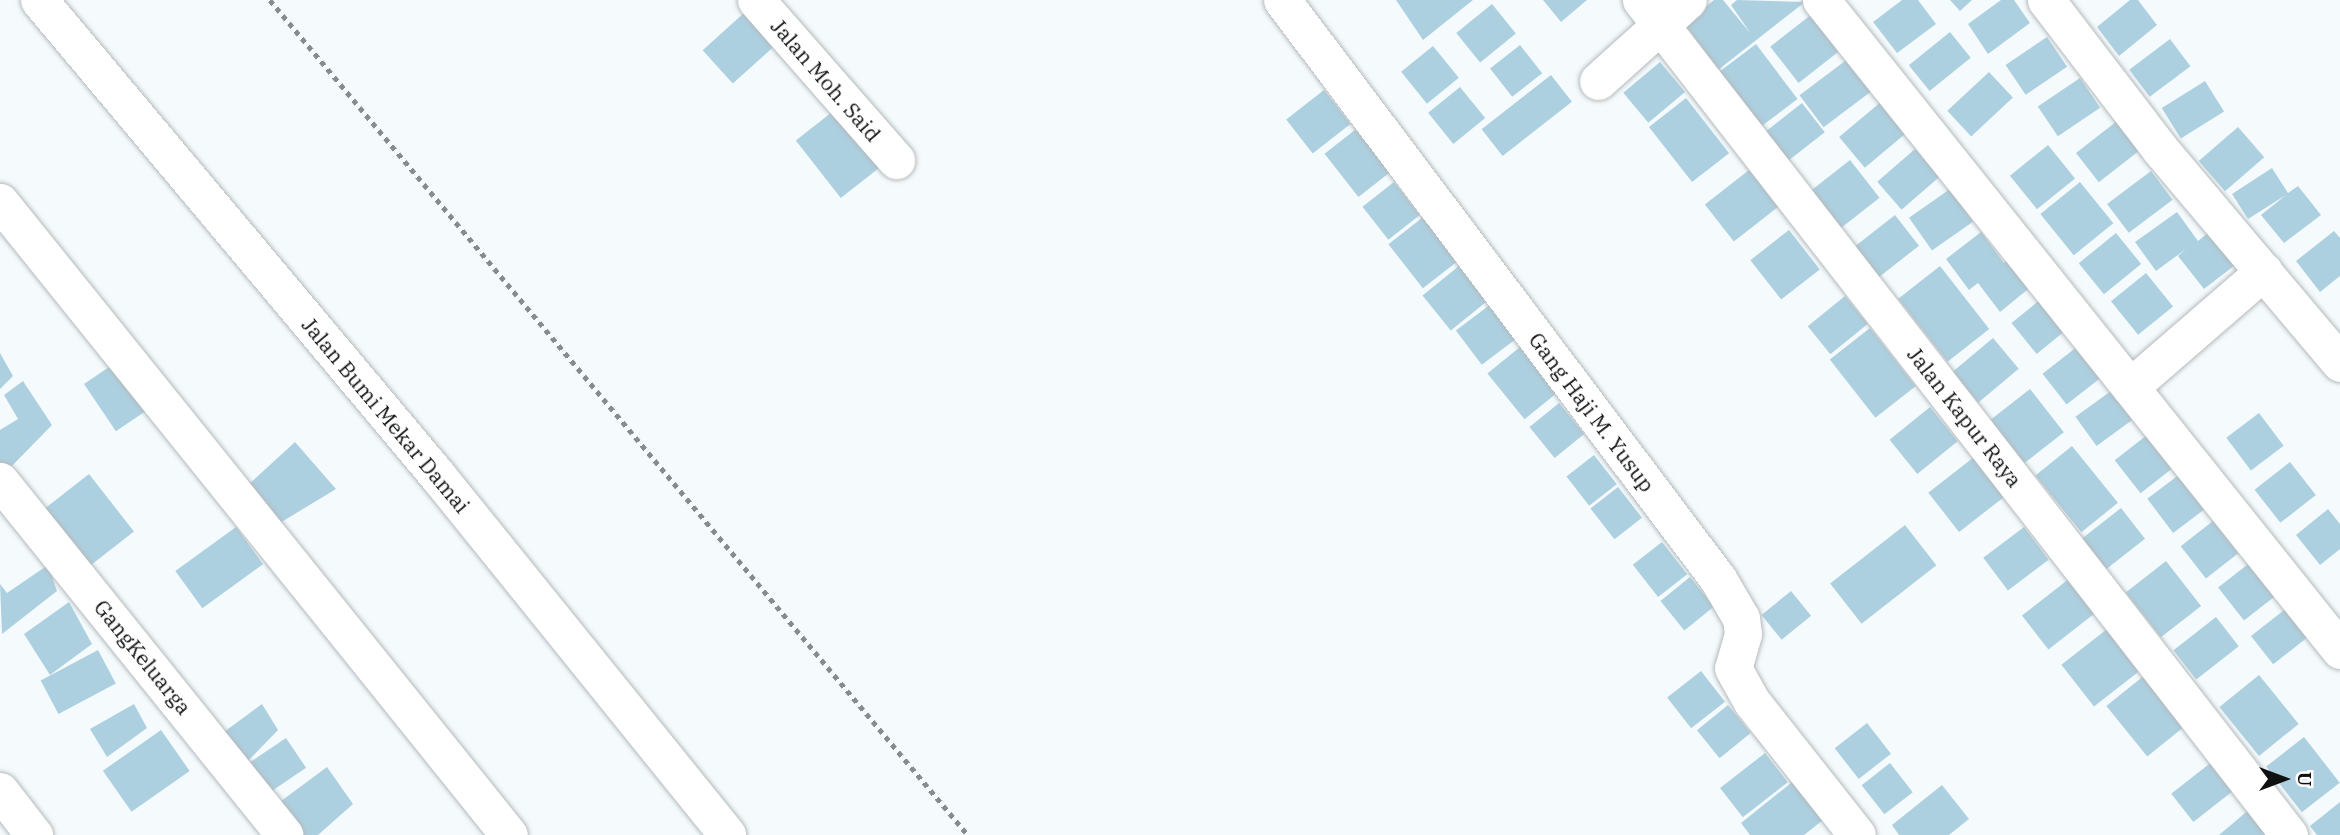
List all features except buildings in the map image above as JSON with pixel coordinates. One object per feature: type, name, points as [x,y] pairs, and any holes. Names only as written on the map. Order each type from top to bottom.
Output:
[{"type":"street","name":"Jalan Bumi Mekar Damai","points":[[39,0],[437,475],[727,835]]},
{"type":"street","name":"Jalan Moh. Said","points":[[756,0],[896,160]]},
{"type":"street","name":"Gang Haji M. Yusup","points":[[1282,0],[1718,579],[1741,618],[1743,634],[1733,668],[1752,702],[1857,835]]},
{"type":"street","points":[[1598,81],[1651,13],[1688,0]]},
{"type":"street","points":[[1821,0],[2340,650]]},
{"type":"street","points":[[2046,0],[2159,148],[2340,363]]},
{"type":"street","name":"Jalan Kapur Raya","points":[[1651,13],[2289,835]]},
{"type":"street","points":[[0,202],[509,835]]},
{"type":"street","points":[[2130,387],[2264,271]]},
{"type":"street","name":"GangKeluarga","points":[[0,481],[285,835]]},
{"type":"street","points":[[0,791],[34,835]]},
{"type":"path","points":[[270,0],[968,835]]}]
